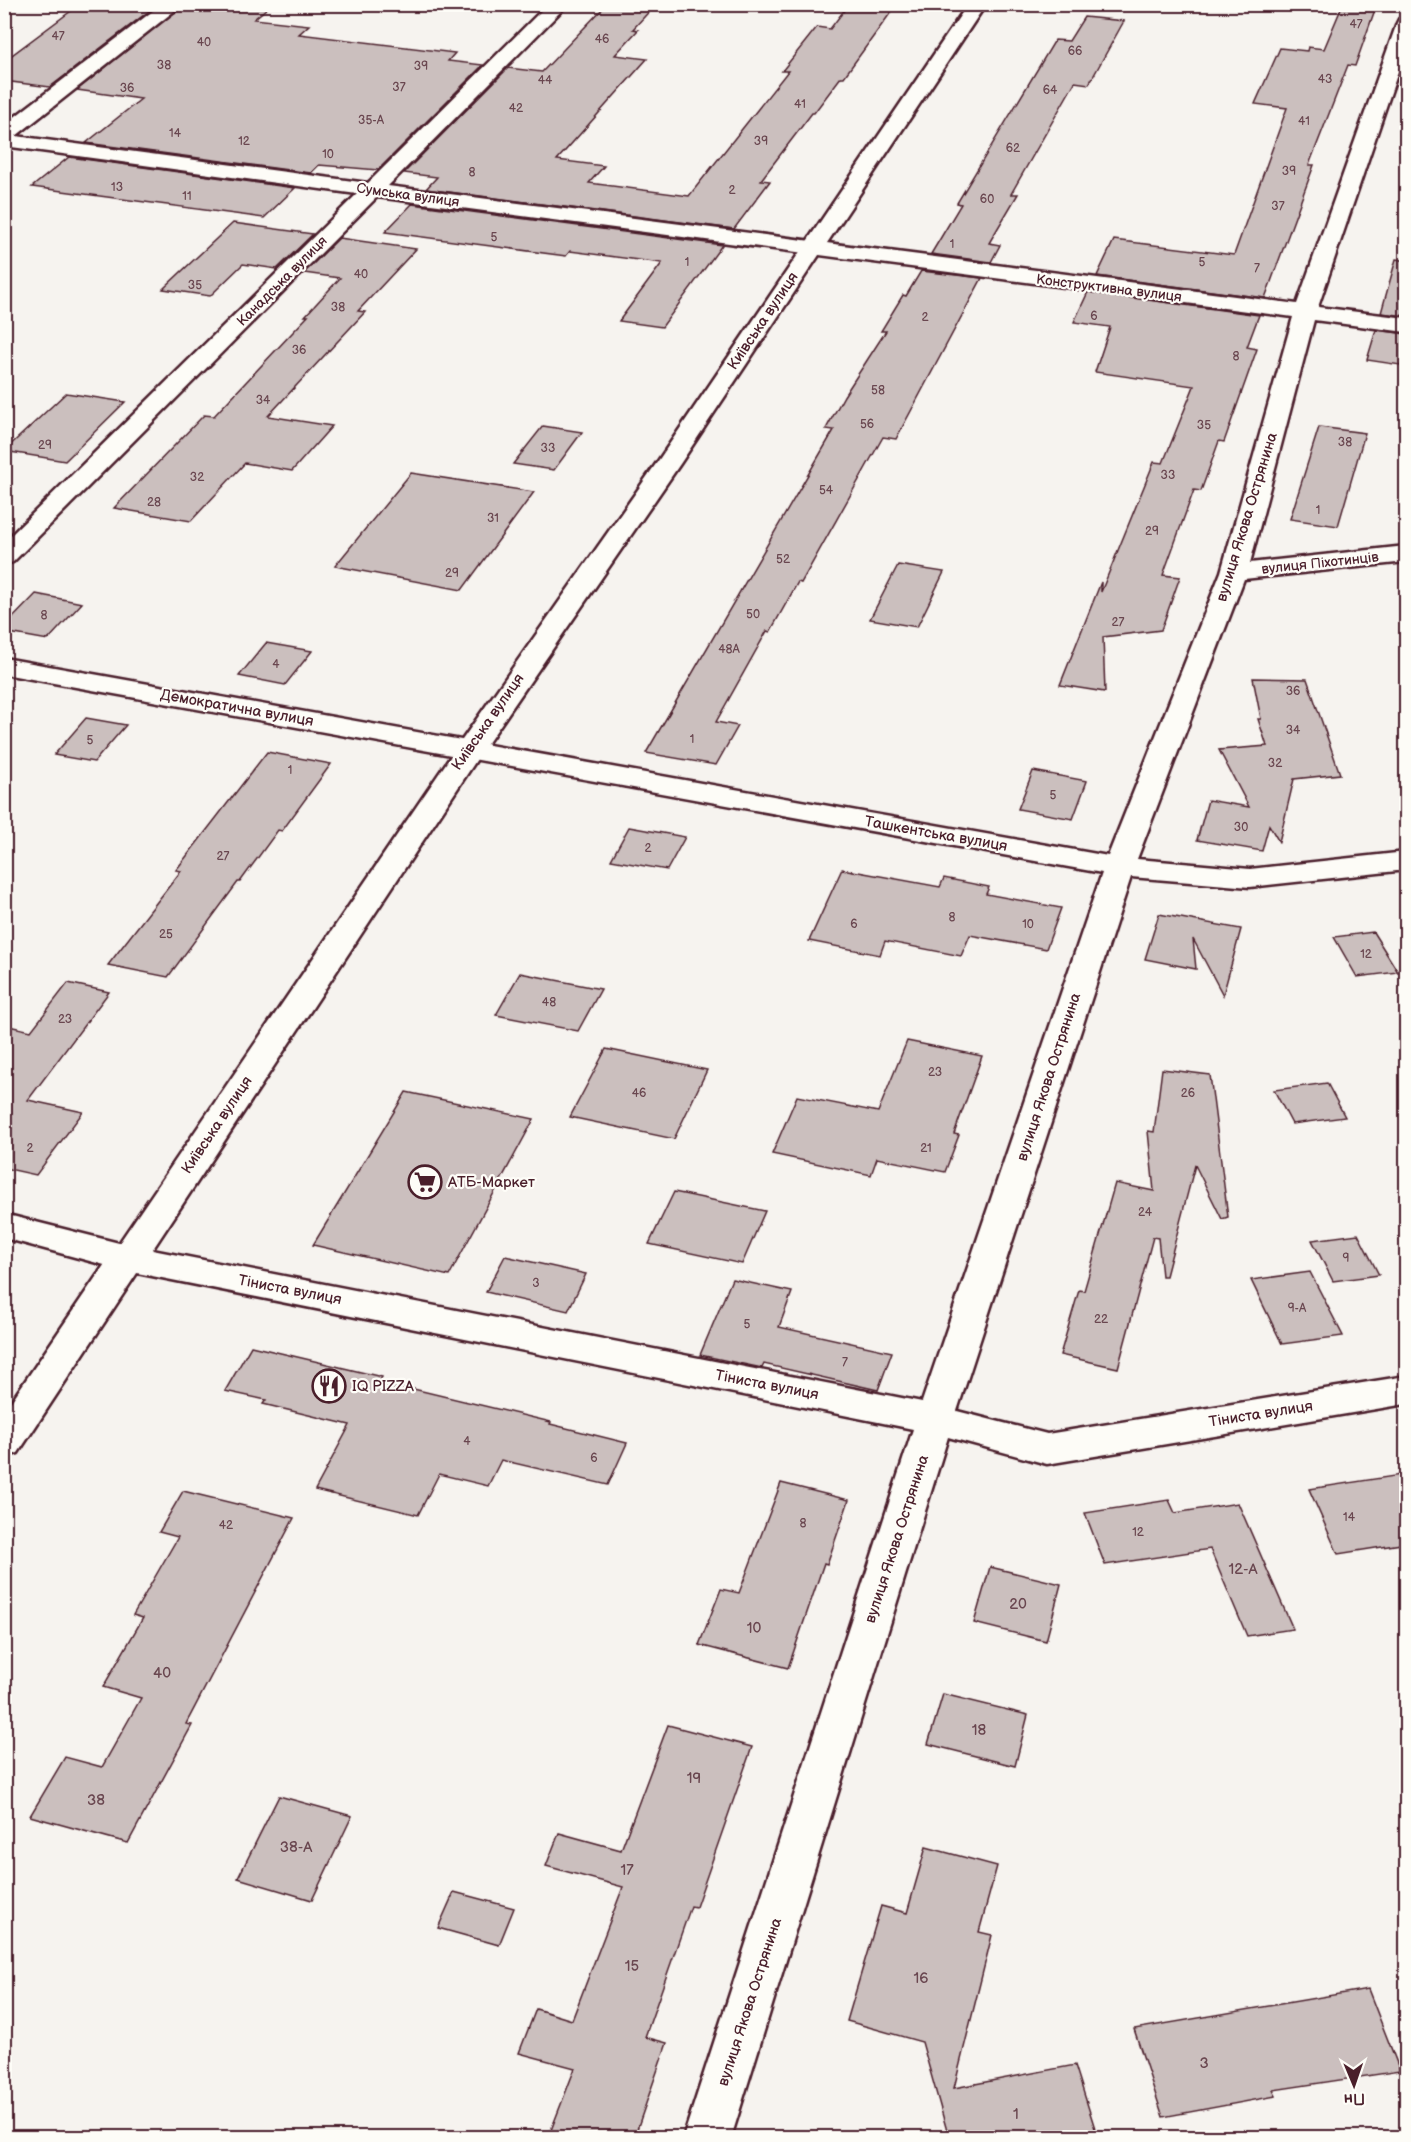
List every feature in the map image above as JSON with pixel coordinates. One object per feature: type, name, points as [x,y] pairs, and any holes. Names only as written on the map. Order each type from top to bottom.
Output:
[{"type":"main road","points":[[4,135],[174,4]]},
{"type":"main road","name":"Канадська вулиця","points":[[4,557],[559,4]]},
{"type":"main road","name":"Київська вулиця","points":[[4,1443],[469,750],[668,464],[977,4]]},
{"type":"main road","name":"вулиця Якова Острянина","points":[[707,2138],[935,1419],[1119,867],[1234,572],[1305,313],[1407,22]]},
{"type":"main road","name":"Сумська вулиця","points":[[4,140],[811,249]]},
{"type":"main road","name":"Конструктивна вулиця","points":[[811,249],[1407,325]]},
{"type":"main road","name":"вулиця Піхотинців","points":[[1234,572],[1407,554]]},
{"type":"main road","name":"Демократична вулиця","points":[[4,666],[469,750]]},
{"type":"main road","name":"Ташкентська вулиця","points":[[469,750],[1119,867],[1250,878],[1407,861]]},
{"type":"main road","name":"Тіниста вулиця","points":[[4,1226],[127,1258],[935,1419],[1047,1449],[1407,1390]]},
{"type":"building","points":[[109,4],[158,4],[50,87],[4,81],[4,61],[75,8],[100,11]]},
{"type":"building","points":[[185,4],[272,4],[254,19],[309,25],[299,34],[455,53],[448,61],[483,65],[378,170],[319,165],[311,173],[86,143],[141,99],[77,90]]},
{"type":"building","points":[[607,4],[656,4],[633,29],[638,30],[615,55],[647,59],[557,160],[604,166],[589,183],[689,196],[788,71],[782,71],[817,27],[830,29],[849,4],[897,4],[844,77],[841,77],[761,180],[770,181],[734,229],[426,189],[437,177],[404,173],[508,68],[542,72]]},
{"type":"building","points":[[1343,4],[1377,4],[1355,66],[1348,65],[1309,165],[1314,165],[1265,298],[1097,276],[1114,240],[1234,255],[1287,108],[1255,104],[1280,48],[1307,51],[1308,47],[1324,49]]},
{"type":"building","points":[[1084,17],[1124,21],[1089,84],[1075,82],[1011,194],[1018,194],[989,243],[1000,245],[991,262],[931,254],[961,204],[957,203],[1055,40],[1069,41]]},
{"type":"building","points":[[69,157],[295,188],[264,218],[32,187]]},
{"type":"building","points":[[412,204],[722,245],[662,327],[619,321],[662,263],[570,251],[566,256],[385,232]]},
{"type":"building","points":[[233,223],[313,234],[277,269],[243,264],[210,296],[163,289]]},
{"type":"building","points":[[339,238],[416,249],[358,311],[365,312],[268,416],[332,426],[292,471],[245,463],[191,521],[114,508],[204,415],[214,416],[308,316],[305,316],[340,278],[304,273]]},
{"type":"building","points":[[1396,259],[1407,261],[1407,316],[1381,313]]},
{"type":"building","points":[[921,271],[982,278],[896,439],[883,437],[801,583],[798,582],[770,632],[767,631],[716,722],[738,726],[716,765],[646,753],[834,430],[826,429],[844,396],[886,331],[881,331]]},
{"type":"building","points":[[1088,292],[1259,315],[1247,347],[1257,349],[1224,442],[1219,441],[1201,491],[1194,490],[1163,575],[1180,577],[1161,630],[1103,637],[1105,692],[1060,685],[1101,582],[1101,592],[1154,462],[1163,463],[1194,386],[1095,372],[1110,327],[1074,322]]},
{"type":"building","points":[[1376,330],[1407,334],[1407,366],[1367,360]]},
{"type":"building","points":[[66,393],[125,402],[65,461],[4,451]]},
{"type":"building","points":[[543,426],[582,432],[554,470],[513,464]]},
{"type":"building","points":[[1319,427],[1365,433],[1338,526],[1290,519]]},
{"type":"building","points":[[411,473],[534,492],[462,590],[335,566]]},
{"type":"building","points":[[898,565],[944,572],[917,627],[870,619]]},
{"type":"building","points":[[36,594],[82,603],[48,640],[4,632],[4,627]]},
{"type":"building","points":[[266,643],[312,651],[285,685],[239,676]]},
{"type":"building","points":[[1253,678],[1307,679],[1340,774],[1294,779],[1279,842],[1269,825],[1262,851],[1197,840],[1208,800],[1249,807],[1219,750],[1267,746],[1258,719],[1261,719]]},
{"type":"building","points":[[86,718],[126,725],[94,762],[54,755]]},
{"type":"building","points":[[267,752],[331,764],[282,831],[278,830],[238,882],[168,977],[108,965],[181,871],[176,870]]},
{"type":"building","points":[[1033,771],[1087,781],[1073,819],[1018,809]]},
{"type":"building","points":[[629,827],[685,837],[667,870],[611,860]]},
{"type":"building","points":[[842,869],[940,887],[944,878],[989,887],[986,894],[1061,908],[1046,949],[970,935],[961,956],[885,941],[880,955],[809,941]]},
{"type":"building","points":[[1159,914],[1241,929],[1223,995],[1193,939],[1196,969],[1145,959]]},
{"type":"building","points":[[1373,932],[1398,972],[1357,977],[1334,937]]},
{"type":"building","points":[[520,973],[601,989],[578,1031],[496,1015]]},
{"type":"building","points":[[68,983],[109,992],[28,1100],[83,1112],[36,1175],[4,1168],[4,1025],[31,1031]]},
{"type":"building","points":[[907,1041],[982,1056],[954,1134],[959,1135],[945,1172],[877,1158],[871,1175],[772,1154],[797,1096],[878,1112]]},
{"type":"building","points":[[606,1049],[707,1070],[674,1139],[570,1117]]},
{"type":"building","points":[[1162,1069],[1210,1075],[1228,1217],[1222,1219],[1195,1165],[1166,1276],[1162,1276],[1158,1238],[1153,1237],[1118,1368],[1060,1355],[1079,1290],[1084,1291],[1115,1183],[1154,1191],[1148,1131],[1154,1132]]},
{"type":"building","points":[[1327,1083],[1345,1117],[1292,1124],[1274,1090]]},
{"type":"building","name":"АТБ-Маркет","points":[[406,1092],[534,1119],[449,1276],[313,1245]]},
{"type":"building","points":[[674,1192],[765,1211],[742,1264],[649,1244]]},
{"type":"building","points":[[1358,1234],[1379,1275],[1333,1281],[1312,1240]]},
{"type":"building","points":[[505,1256],[586,1274],[568,1311],[486,1292]]},
{"type":"building","points":[[1310,1272],[1343,1336],[1282,1344],[1251,1280]]},
{"type":"building","points":[[732,1279],[792,1292],[779,1327],[892,1352],[878,1390],[764,1364],[762,1368],[700,1355]]},
{"type":"building","points":[[251,1346],[382,1377],[380,1381],[551,1422],[550,1424],[627,1443],[608,1485],[501,1460],[488,1486],[439,1474],[418,1515],[315,1490],[350,1425],[263,1404],[266,1400],[225,1391]]},
{"type":"building","points":[[1407,1474],[1407,1543],[1338,1554],[1309,1489]]},
{"type":"building","points":[[781,1483],[849,1500],[827,1564],[824,1563],[788,1668],[699,1645],[721,1589],[739,1593]]},
{"type":"building","points":[[183,1491],[294,1518],[186,1724],[192,1725],[128,1843],[30,1816],[65,1757],[102,1767],[141,1698],[103,1687],[143,1618],[133,1615],[178,1537],[159,1532]]},
{"type":"building","points":[[1169,1500],[1175,1513],[1238,1503],[1293,1629],[1247,1636],[1210,1549],[1105,1565],[1085,1513]]},
{"type":"building","points":[[990,1567],[1061,1584],[1046,1641],[974,1623]]},
{"type":"building","points":[[943,1694],[1028,1715],[1015,1766],[928,1744]]},
{"type":"building","points":[[668,1725],[752,1747],[696,1907],[691,1906],[645,2037],[667,2043],[634,2138],[548,2138],[575,2068],[519,2053],[536,2009],[572,2020],[623,1887],[546,1866],[559,1833],[621,1850]]},
{"type":"building","points":[[279,1796],[352,1816],[312,1900],[238,1878]]},
{"type":"building","points":[[926,1847],[997,1866],[979,1932],[992,1935],[954,2088],[1075,2065],[1098,2138],[949,2138],[922,2042],[847,2021],[881,1906],[907,1913]]},
{"type":"building","points":[[454,1892],[514,1908],[499,1945],[438,1928]]},
{"type":"building","points":[[1368,1989],[1400,2071],[1273,2090],[1276,2096],[1163,2117],[1134,2029]]},
{"type":"place","name":"АТБ-Маркет","points":[[425,1182]]},
{"type":"place","name":"IQ PIZZA","points":[[329,1386]]}]
